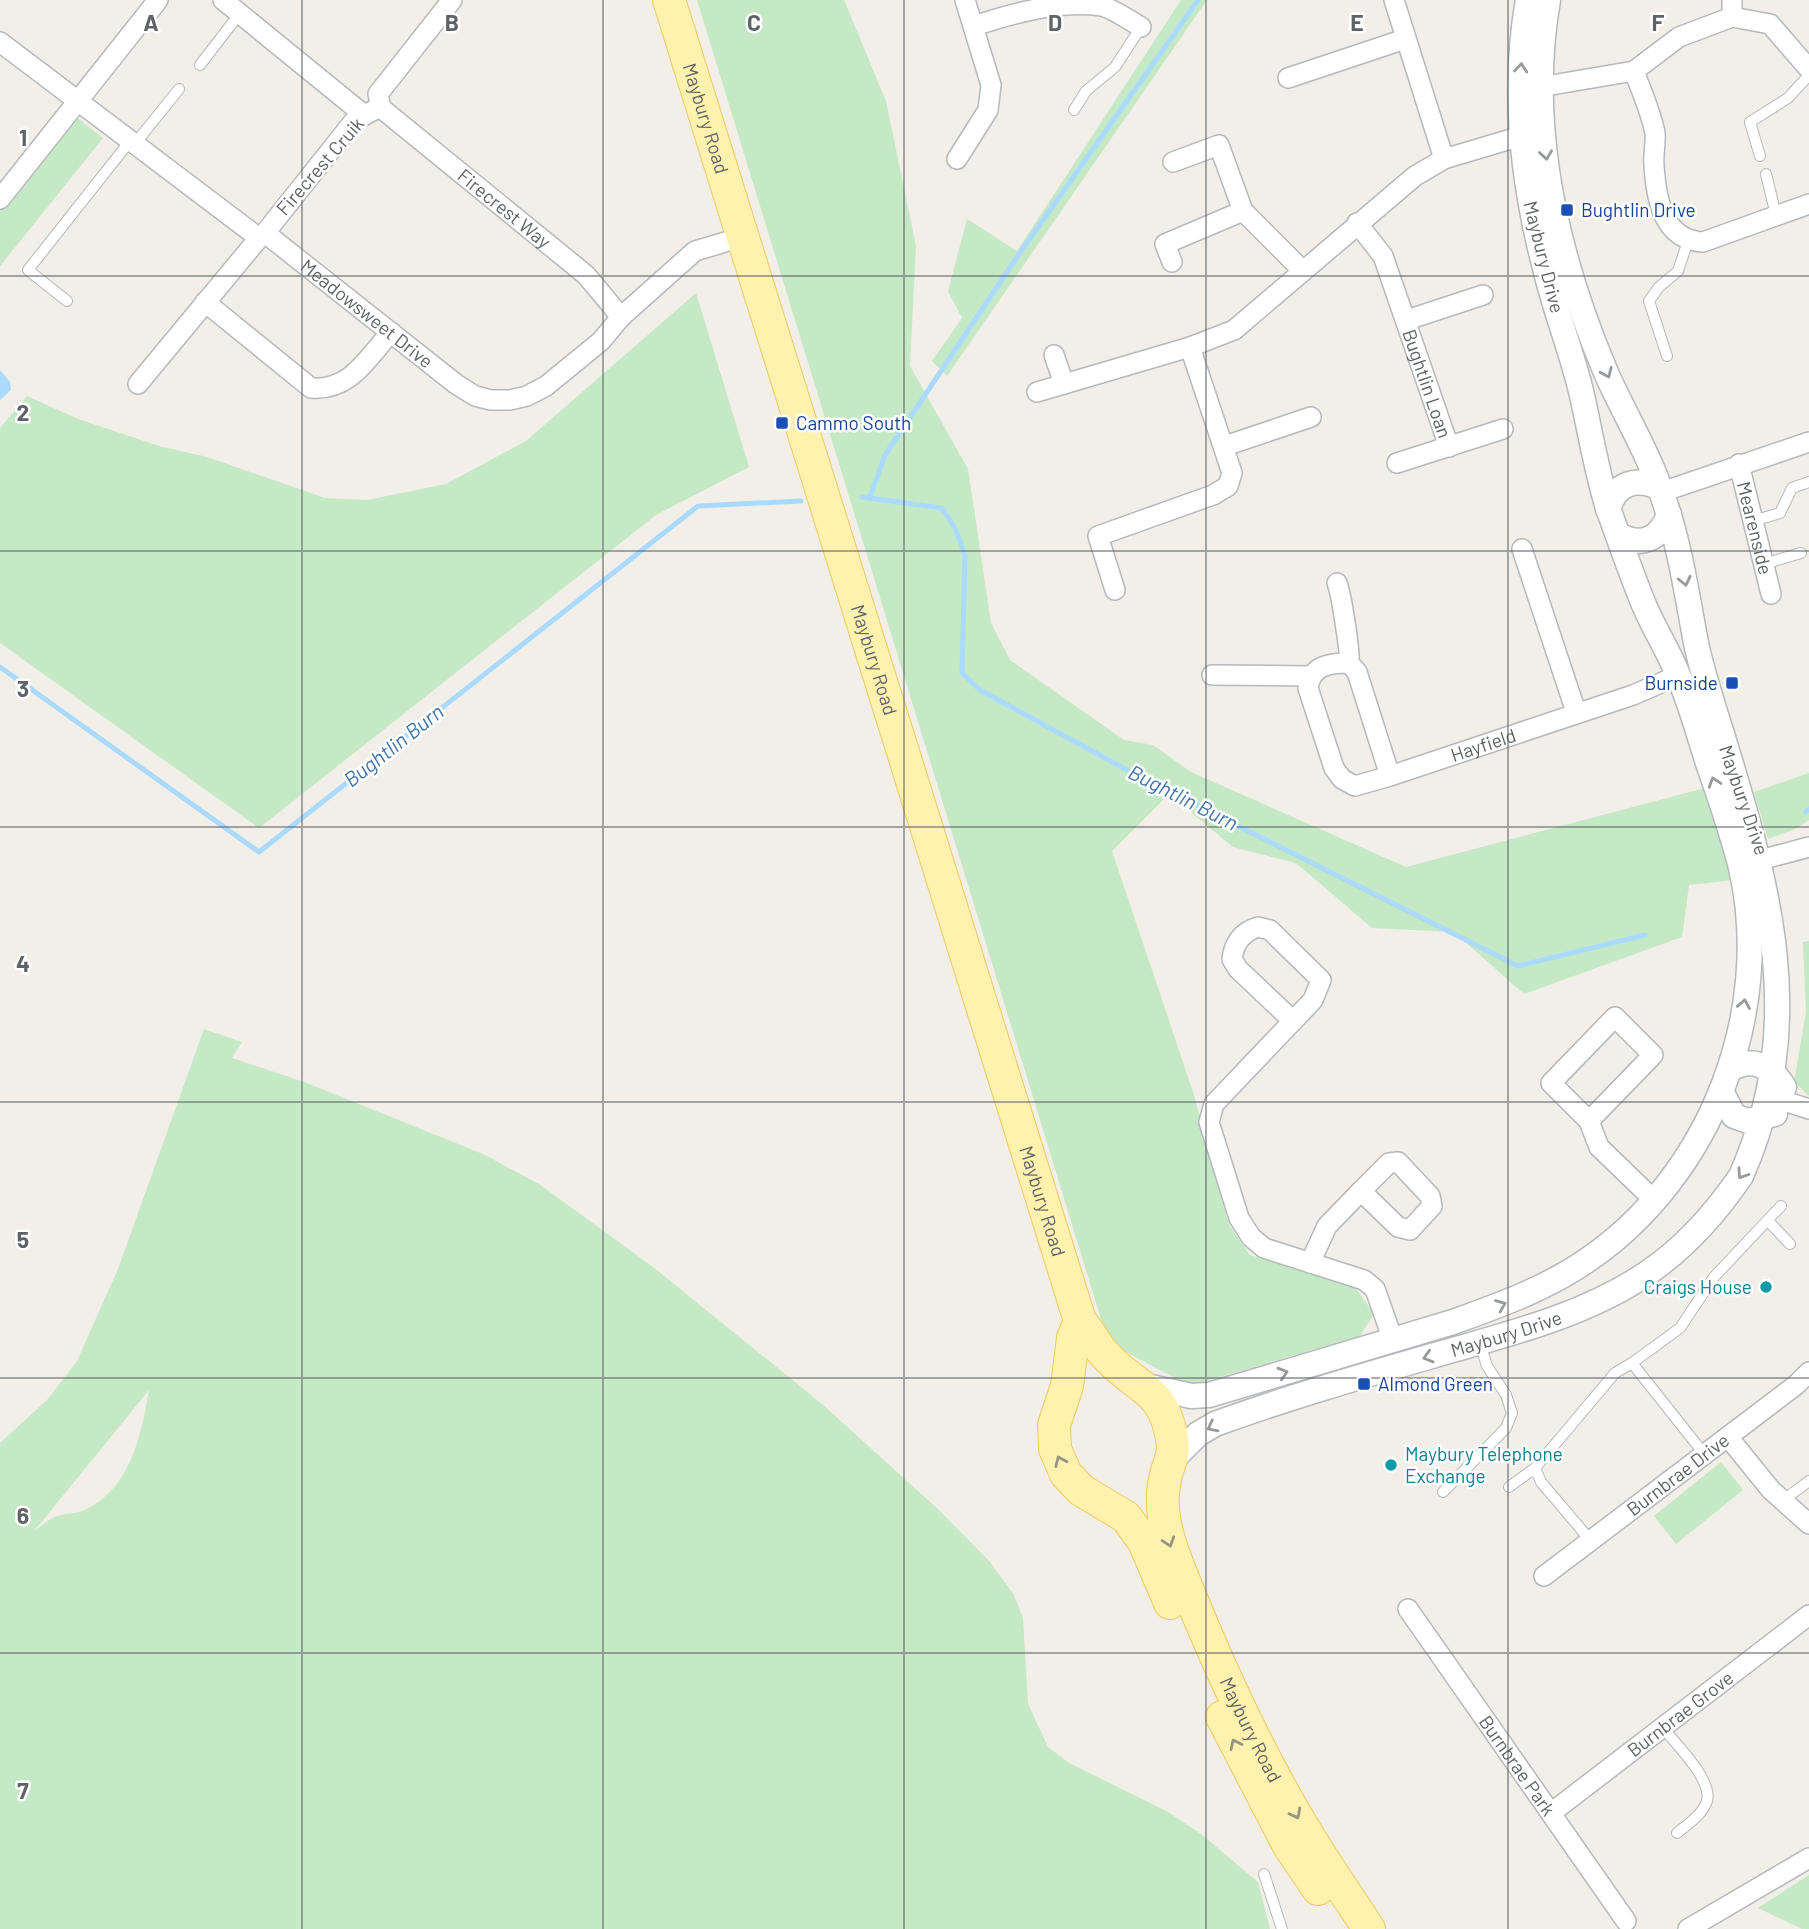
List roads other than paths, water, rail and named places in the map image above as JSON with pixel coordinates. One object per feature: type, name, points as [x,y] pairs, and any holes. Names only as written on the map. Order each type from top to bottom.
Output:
[{"type":"main road","name":"Maybury Road","points":[[669,0],[1080,1321],[1106,1357],[1140,1383],[1166,1417],[1173,1440],[1163,1508],[1165,1529],[1207,1637],[1302,1826],[1369,1929]]},
{"type":"main road","name":"Maybury Road","points":[[1080,1321],[1073,1338],[1072,1368],[1054,1425],[1055,1449],[1066,1474],[1081,1490],[1126,1517],[1144,1542],[1189,1649],[1245,1766],[1289,1846],[1345,1929]]},
{"type":"main road","points":[[1062,1405],[1079,1386],[1096,1376],[1115,1374],[1140,1383]]},
{"type":"main road","points":[[1100,1500],[1137,1498],[1169,1467]]},
{"type":"street","points":[[0,199],[158,0]]},
{"type":"street","name":"Firecrest Way","points":[[223,0],[586,275],[621,317]]},
{"type":"street","points":[[372,111],[378,94],[452,0]]},
{"type":"street","points":[[957,159],[988,110],[991,85],[965,0]]},
{"type":"street","points":[[974,26],[1040,5],[1072,0],[1102,6],[1141,27]]},
{"type":"street","points":[[1394,0],[1444,159]]},
{"type":"street","name":"Maybury Drive","points":[[1140,1383],[1191,1396],[1209,1395],[1492,1308],[1545,1286],[1612,1242],[1654,1201],[1692,1150],[1725,1081],[1739,1034],[1749,971],[1748,906],[1734,842],[1679,675],[1643,603],[1608,509],[1580,390],[1545,270],[1530,203],[1521,136],[1519,86],[1528,0]]},
{"type":"street","name":"Maybury Drive","points":[[1169,1467],[1198,1434],[1215,1424],[1480,1343],[1594,1303],[1623,1289],[1670,1256],[1714,1213],[1760,1146],[1780,1100],[1795,1004],[1792,962],[1765,859],[1704,677],[1664,498],[1609,378],[1565,259],[1551,197],[1540,87],[1548,0]]},
{"type":"street","points":[[1540,87],[1634,71],[1679,37],[1732,8],[1770,24],[1809,69]]},
{"type":"street","points":[[1288,78],[1405,39]]},
{"type":"street","name":"Meadowsweet Drive","points":[[0,42],[132,143],[262,235],[475,396],[510,400],[545,386],[601,341],[621,317],[695,251],[742,237]]},
{"type":"street","points":[[1634,71],[1655,133],[1654,164],[1659,201],[1670,228],[1688,241],[1703,242],[1736,233],[1809,204]]},
{"type":"street","name":"Firecrest Cruik","points":[[138,384],[354,121],[372,111]]},
{"type":"street","points":[[1037,392],[1190,347],[1234,330],[1415,176],[1444,159],[1521,136]]},
{"type":"street","points":[[1173,162],[1217,138],[1243,211],[1303,271]]},
{"type":"street","points":[[1172,261],[1165,244],[1243,211]]},
{"type":"street","name":"Bughtlin Loan","points":[[1357,223],[1383,256],[1408,320],[1449,447]]},
{"type":"street","name":"Bughtlin Loan","points":[[1408,320],[1483,295]]},
{"type":"street","points":[[205,302],[311,388],[326,389],[352,377],[391,332]]},
{"type":"street","points":[[1115,590],[1098,536],[1213,495],[1228,486],[1232,473],[1225,446],[1190,347]]},
{"type":"street","points":[[1054,355],[1064,384]]},
{"type":"street","points":[[1225,446],[1311,417]]},
{"type":"street","name":"Bughtlin Loan","points":[[1396,463],[1503,429]]},
{"type":"street","name":"Mearenside","points":[[1664,498],[1738,464],[1809,442]]},
{"type":"street","name":"Mearenside","points":[[1738,464],[1771,594]]},
{"type":"street","points":[[1608,509],[1617,490],[1626,484],[1648,483],[1664,498],[1665,527],[1657,536],[1644,542],[1619,535]]},
{"type":"street","points":[[1522,549],[1576,712]]},
{"type":"street","points":[[1338,583],[1344,600],[1343,625],[1351,655],[1349,663]]},
{"type":"street","points":[[1212,674],[1309,676],[1319,667],[1349,663]]},
{"type":"street","points":[[1349,663],[1357,672],[1391,776]]},
{"type":"street","name":"Hayfield","points":[[1309,676],[1308,688],[1334,768],[1342,779],[1355,786],[1633,695],[1679,675]]},
{"type":"street","points":[[1765,859],[1809,847]]},
{"type":"street","points":[[1293,1021],[1238,969],[1232,959],[1234,945],[1249,930],[1258,927],[1270,930],[1321,980],[1313,1000],[1214,1104],[1209,1122],[1239,1218],[1251,1237],[1264,1248],[1364,1280],[1375,1289],[1393,1340]]},
{"type":"street","points":[[1589,1121],[1654,1055],[1615,1017],[1551,1083],[1589,1121],[1599,1147],[1654,1201]]},
{"type":"street","points":[[1752,1062],[1763,1065],[1776,1074],[1780,1100],[1748,1121],[1734,1116],[1725,1081],[1752,1062]]},
{"type":"street","points":[[1780,1100],[1809,1109]]},
{"type":"street","points":[[1310,1263],[1327,1226],[1361,1191]]},
{"type":"street","name":"Burnbrae Drive","points":[[1544,1576],[1705,1455],[1809,1372]]},
{"type":"street","points":[[1728,1437],[1782,1502],[1809,1524]]},
{"type":"street","name":"Burnbrae Park","points":[[1408,1609],[1626,1922]]},
{"type":"street","name":"Burnbrae Grove","points":[[1551,1813],[1809,1615]]},
{"type":"street","points":[[1688,1929],[1809,1858]]},
{"type":"lane","points":[[200,65],[240,13]]},
{"type":"lane","points":[[1074,110],[1086,91],[1115,67],[1141,27]]},
{"type":"lane","points":[[1760,156],[1749,122],[1788,98],[1809,75]]},
{"type":"lane","points":[[67,301],[28,270],[178,89]]},
{"type":"lane","points":[[1766,174],[1776,215]]},
{"type":"lane","points":[[1667,356],[1649,301],[1659,287],[1678,271],[1688,241]]},
{"type":"lane","points":[[1753,521],[1780,513],[1792,488],[1809,482]]},
{"type":"lane","points":[[1764,564],[1801,553]]},
{"type":"lane","points":[[1508,1487],[1535,1468],[1615,1373],[1680,1328],[1714,1278],[1781,1206]]},
{"type":"lane","points":[[1768,1221],[1790,1244]]},
{"type":"lane","points":[[1443,1492],[1506,1428],[1512,1413],[1506,1395],[1487,1366],[1480,1343]]},
{"type":"lane","points":[[1632,1363],[1705,1455]]},
{"type":"lane","points":[[1535,1468],[1541,1482],[1591,1541]]},
{"type":"lane","points":[[1782,1502],[1809,1480]]},
{"type":"lane","points":[[1662,1727],[1706,1783],[1707,1800],[1677,1833]]},
{"type":"lane","points":[[1264,1874],[1282,1929]]},
{"type":"water","points":[[0,370],[10,382],[11,390],[0,400]]},
{"type":"waterway","points":[[870,497],[885,455],[1017,257],[1198,0]]},
{"type":"waterway","name":"Bughtlin Burn","points":[[862,497],[942,508],[955,528],[965,555],[962,673],[980,690],[1138,776],[1518,966],[1645,935]]},
{"type":"waterway","name":"Bughtlin Burn","points":[[0,667],[259,852],[698,506],[801,501]]},
{"type":"waterway","name":"Bughtlin Burn","points":[[1806,812],[1809,809]]},
{"type":"place","name":"Bughtlin Drive","points":[[1567,210]]},
{"type":"place","name":"Cammo South","points":[[782,423]]},
{"type":"place","name":"Burnside","points":[[1732,683]]},
{"type":"place","name":"Craigs House","points":[[1766,1287]]},
{"type":"place","name":"Almond Green","points":[[1364,1384]]},
{"type":"place","name":"Maybury Telephone Exchange","points":[[1391,1465]]}]
